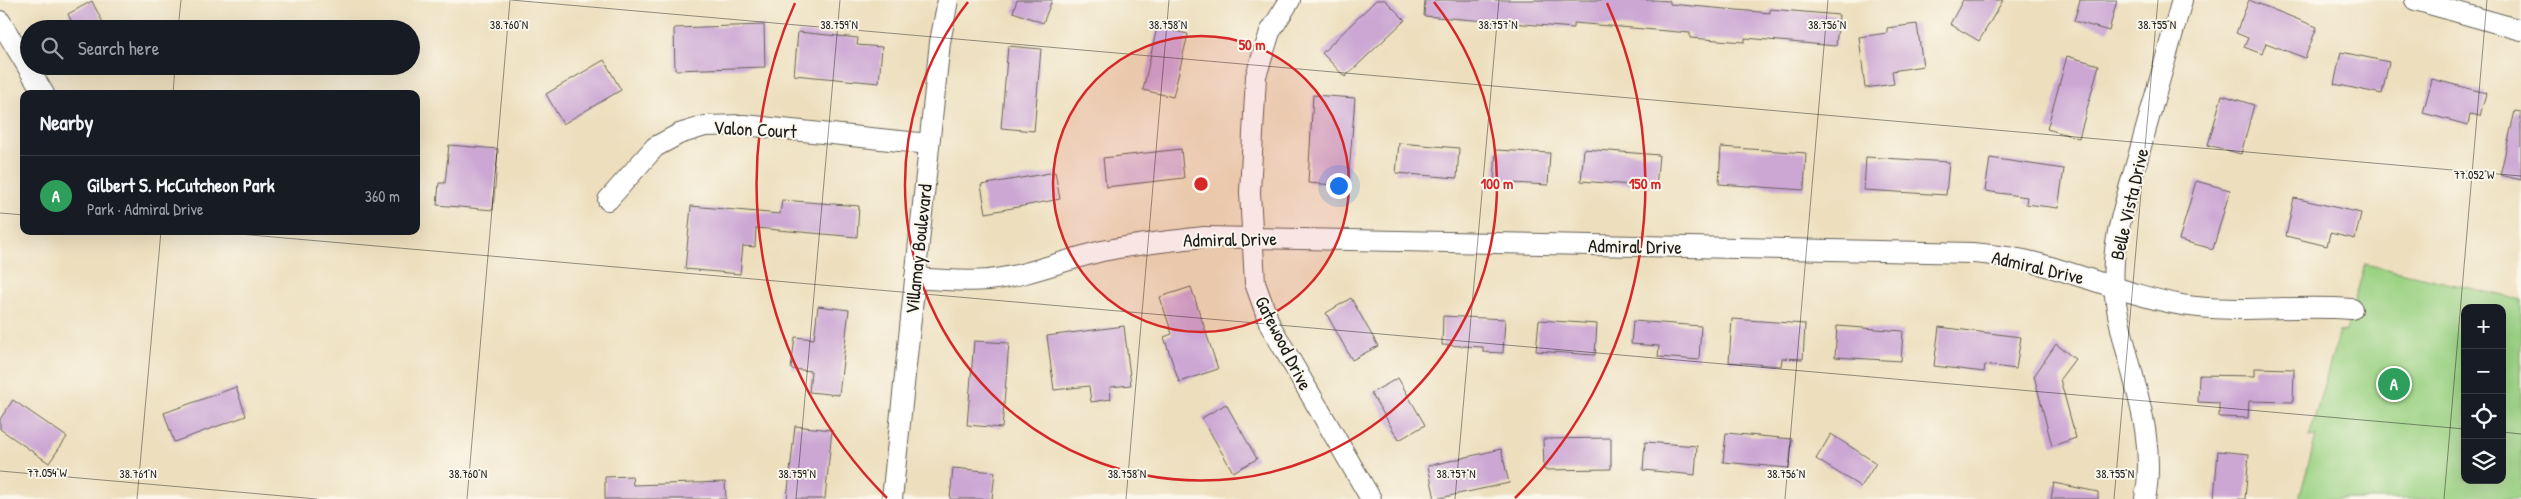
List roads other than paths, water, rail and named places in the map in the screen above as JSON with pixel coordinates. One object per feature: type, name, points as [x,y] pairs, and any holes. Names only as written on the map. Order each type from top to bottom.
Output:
[{"type":"street","name":"Villamay Boulevard","points":[[892,499],[940,42],[948,0]]},
{"type":"street","name":"Gatewood Drive","points":[[1290,0],[1270,32],[1256,76],[1250,192],[1255,283],[1270,325],[1371,499]]},
{"type":"street","name":"Belle Vista Drive","points":[[2145,499],[2148,463],[2146,430],[2127,356],[2114,286],[2117,242],[2122,216],[2182,0]]},
{"type":"street","points":[[2415,0],[2521,30]]},
{"type":"street","points":[[0,21],[20,54]]},
{"type":"street","points":[[33,75],[42,90]]},
{"type":"street","name":"Valon Court","points":[[608,200],[640,161],[655,147],[679,134],[705,126],[744,125],[929,144]]},
{"type":"street","name":"Admiral Drive","points":[[915,278],[960,282],[989,280],[1025,273],[1100,252],[1141,243],[1204,237],[1973,253],[2034,262],[2114,286],[2146,298],[2184,305],[2232,310],[2352,309]]},
{"type":"place","name":"Gilbert S. McCutcheon Park","points":[[2394,384]]}]
